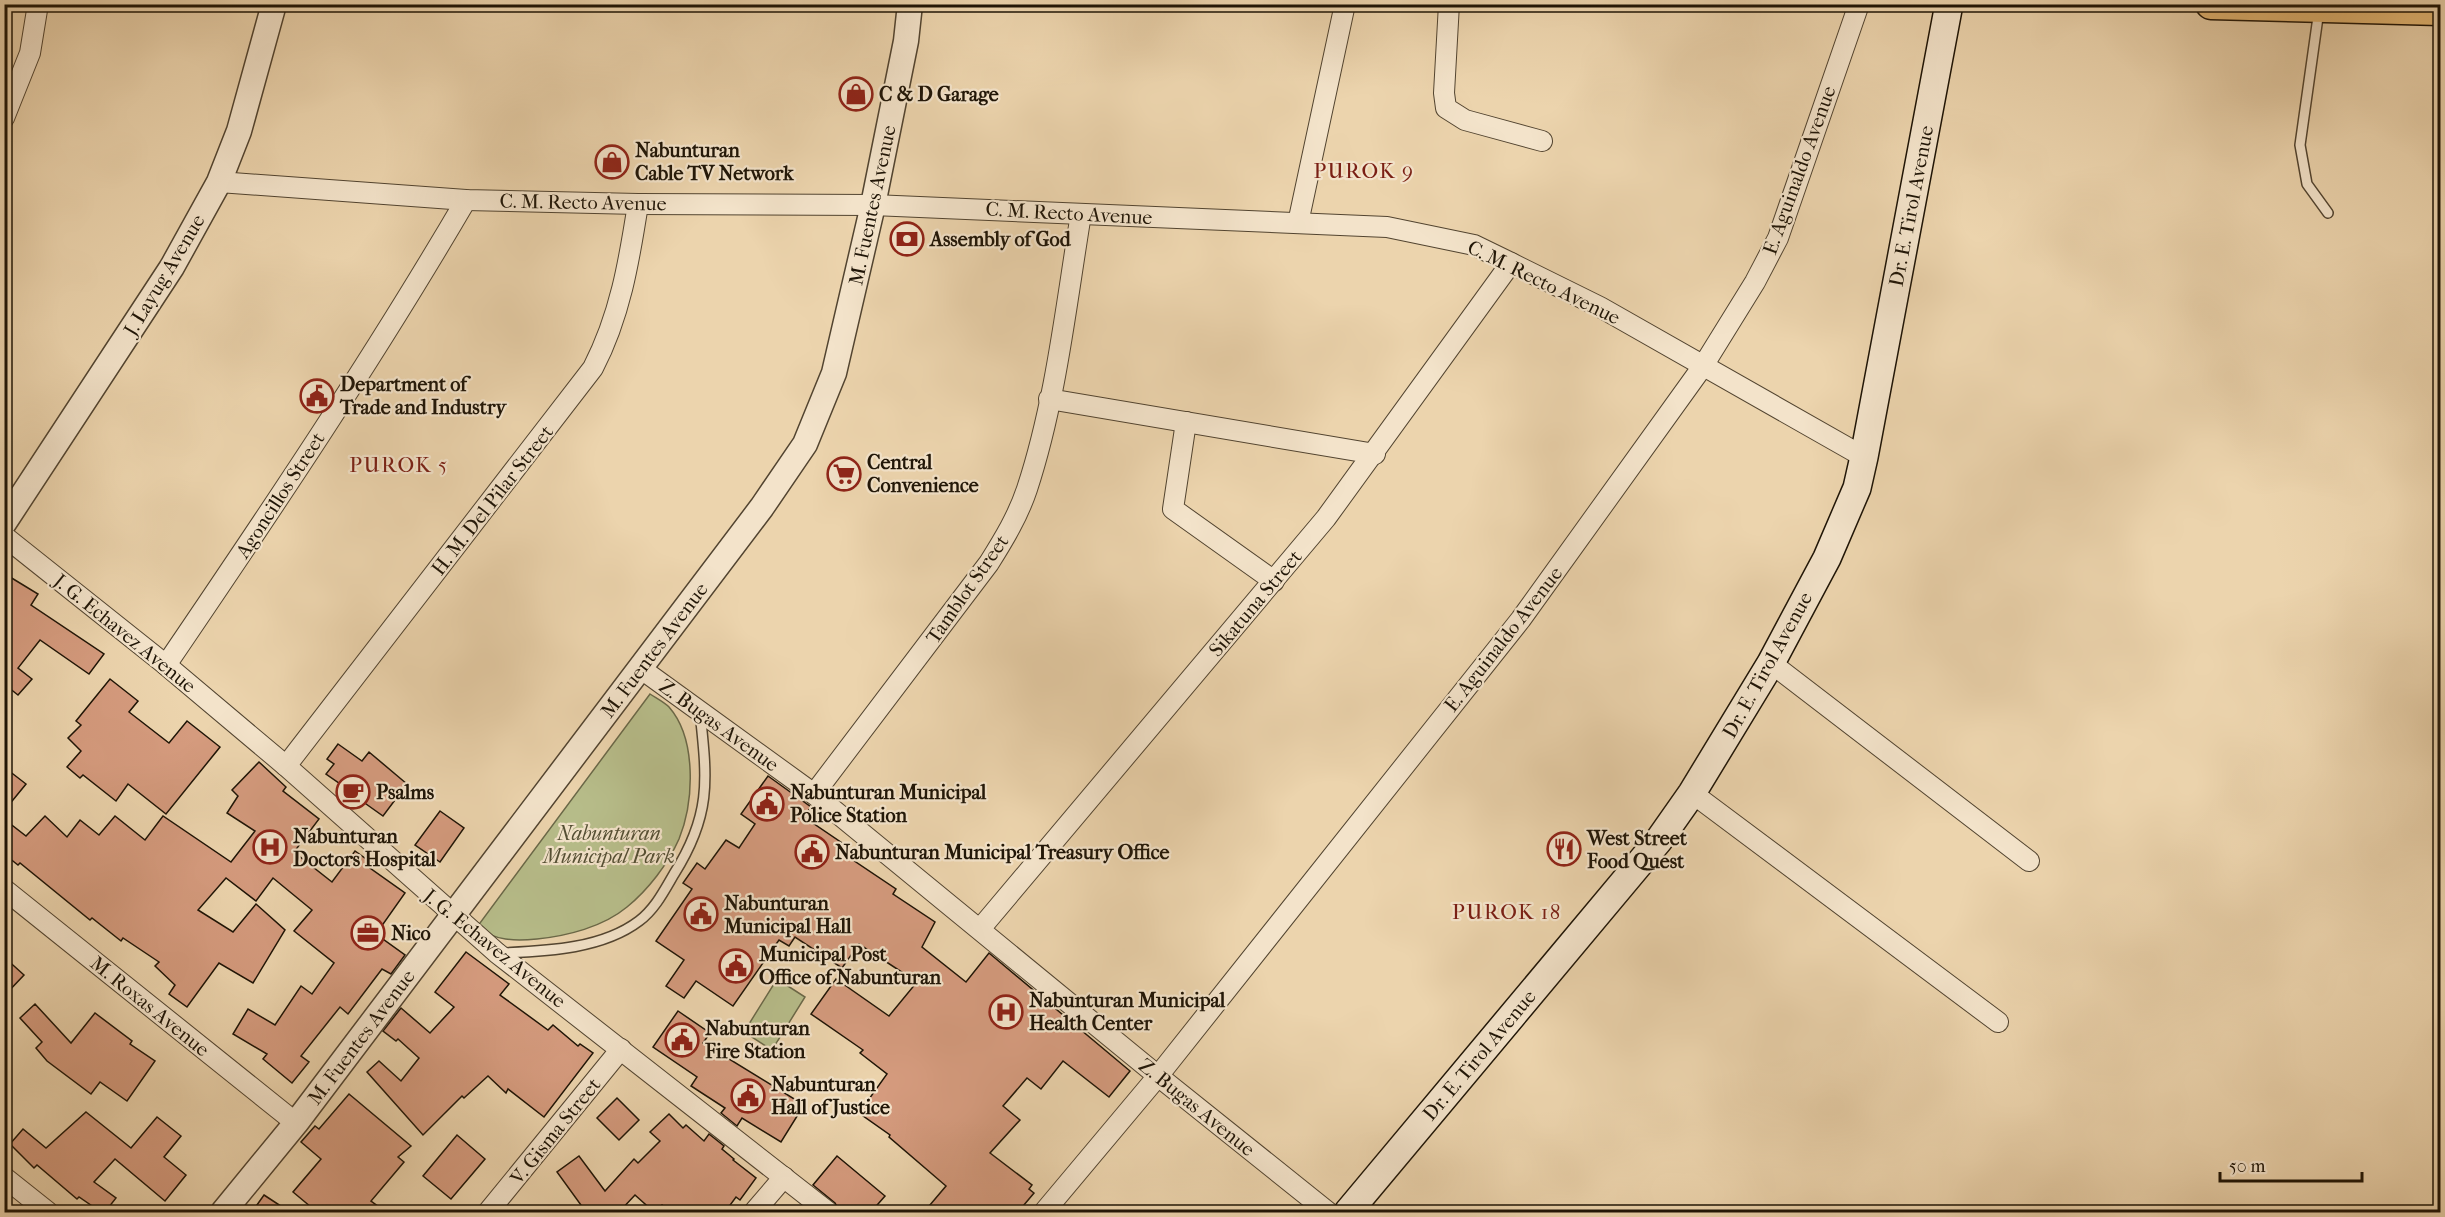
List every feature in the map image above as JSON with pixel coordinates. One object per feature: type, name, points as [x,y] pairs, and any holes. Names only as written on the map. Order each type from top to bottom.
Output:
[{"type":"main road","name":"Dr. E. Tirol Avenue","points":[[1348,1212],[1651,849],[1692,793],[1771,663],[1827,558],[1857,488],[1864,457],[1949,4]]},
{"type":"main road","points":[[2211,4],[2439,8]]},
{"type":"street","points":[[4,118],[30,53],[38,4]]},
{"type":"street","name":"J. Layug Avenue","points":[[4,523],[172,267],[219,182],[239,131],[274,4]]},
{"type":"street","name":"M. Fuentes Avenue","points":[[223,1212],[296,1123],[453,916],[774,492],[805,444],[834,373],[873,205],[902,62],[910,4]]},
{"type":"street","points":[[1298,223],[1345,4]]},
{"type":"street","points":[[1449,4],[1444,93],[1446,108],[1465,120],[1542,141]]},
{"type":"street","name":"E. Aguinaldo Avenue","points":[[1044,1212],[1158,1076],[1521,619],[1704,366],[1755,282],[1778,238],[1859,4]]},
{"type":"street","name":"C. M. Recto Avenue","points":[[219,182],[466,200],[638,204],[873,205],[1388,227],[1474,245],[1600,307],[1864,457]]},
{"type":"street","name":"Agoncillos Street","points":[[166,665],[286,488],[466,200]]},
{"type":"street","name":"H. M. Del Pilar Street","points":[[286,766],[593,368],[607,342],[625,286],[638,204]]},
{"type":"street","name":"Tamblot Street","points":[[814,794],[989,563],[1012,525],[1026,490],[1049,399],[1081,214]]},
{"type":"street","name":"Sikatuna Street","points":[[980,928],[1274,581],[1375,454],[1511,263]]},
{"type":"street","points":[[1049,399],[1375,454]]},
{"type":"street","points":[[1186,422],[1173,509],[1274,581]]},
{"type":"street","name":"J. G. Echavez Avenue","points":[[4,536],[166,665],[286,766],[497,953],[828,1212]]},
{"type":"street","points":[[1771,663],[2029,861]]},
{"type":"street","name":"Z. Bugas Avenue","points":[[640,668],[814,794],[1158,1076],[1329,1212]]},
{"type":"street","points":[[1692,793],[1998,1022]]},
{"type":"street","name":"M. Roxas Avenue","points":[[4,889],[296,1123]]},
{"type":"street","name":"V. Gisma Street","points":[[488,1212],[621,1049]]},
{"type":"street","points":[[4,1177],[48,1212]]},
{"type":"street","points":[[754,1212],[784,1177]]},
{"type":"lane","points":[[2306,6],[2300,145],[2307,184],[2328,213]]},
{"type":"lane","points":[[497,953],[568,947],[598,940],[620,932],[639,921],[655,906],[689,851],[702,814],[704,756],[700,711]]},
{"type":"green space","name":"Nabunturan Municipal Park","points":[[650,694],[669,707],[678,720],[688,753],[690,771],[688,807],[684,824],[679,839],[657,876],[635,900],[617,914],[596,925],[572,933],[537,939],[513,940],[491,935],[477,927]]},
{"type":"green space","points":[[777,979],[805,997],[772,1050],[744,1032]]},
{"type":"building","points":[[10,577],[38,594],[31,605],[104,654],[89,674],[40,640],[18,668],[32,679],[18,695],[4,684],[4,586]]},
{"type":"building","points":[[110,679],[138,701],[129,712],[169,743],[187,721],[220,747],[166,814],[128,784],[116,801],[83,775],[80,778],[67,767],[81,751],[68,738],[81,725],[76,721]]},
{"type":"building","points":[[338,744],[362,761],[369,752],[407,784],[383,816],[359,799],[357,802],[340,790],[343,786],[326,774],[334,764],[327,759]]},
{"type":"building","points":[[259,762],[286,787],[283,791],[319,819],[294,852],[332,882],[355,851],[373,864],[370,868],[405,893],[376,934],[405,955],[391,974],[382,969],[348,1014],[340,1007],[301,1056],[309,1062],[292,1083],[263,1059],[267,1054],[233,1034],[248,1009],[275,1025],[301,986],[312,994],[334,963],[294,931],[312,910],[273,878],[256,901],[226,878],[198,910],[233,932],[256,904],[285,930],[253,983],[219,963],[187,1007],[169,994],[175,985],[155,966],[159,962],[123,938],[121,941],[92,918],[90,920],[20,863],[18,865],[4,854],[4,819],[26,836],[45,816],[67,837],[80,820],[99,835],[115,816],[145,840],[163,816],[231,862],[255,831],[227,813],[238,796],[232,790]]},
{"type":"building","points":[[4,767],[26,784],[4,811]]},
{"type":"building","points":[[768,776],[811,807],[804,817],[848,847],[844,854],[896,889],[893,894],[935,922],[922,947],[966,982],[989,953],[1130,1071],[1109,1097],[1063,1061],[1041,1089],[1027,1078],[1003,1106],[1020,1120],[990,1153],[1032,1185],[1029,1189],[1034,1193],[1018,1212],[924,1212],[946,1186],[889,1137],[890,1135],[859,1113],[887,1074],[860,1053],[863,1050],[811,1014],[836,979],[889,1016],[917,982],[859,944],[842,968],[795,937],[789,946],[779,940],[733,1006],[696,981],[684,998],[666,986],[684,960],[656,941],[692,889],[683,883],[697,863],[705,869],[726,840],[739,848],[755,824],[741,814]]},
{"type":"building","points":[[440,811],[464,828],[440,862],[415,845]]},
{"type":"building","points":[[466,952],[509,984],[500,995],[548,1030],[553,1025],[578,1046],[580,1044],[593,1053],[544,1117],[508,1089],[506,1093],[488,1076],[464,1098],[462,1096],[423,1135],[367,1072],[379,1061],[401,1081],[419,1058],[398,1039],[396,1041],[383,1031],[401,1008],[430,1033],[454,1007],[435,992]]},
{"type":"building","points":[[4,957],[24,975],[4,996]]},
{"type":"building","points":[[35,1004],[71,1043],[95,1013],[132,1041],[130,1044],[155,1061],[127,1101],[100,1082],[91,1094],[47,1061],[36,1048],[42,1042],[20,1018]]},
{"type":"building","name":"Nabunturan Hall of Justice","points":[[678,1011],[710,1033],[703,1043],[804,1105],[781,1142],[742,1118],[737,1126],[721,1113],[725,1108],[691,1086],[697,1077],[653,1047]]},
{"type":"building","points":[[349,1094],[411,1146],[398,1157],[404,1162],[371,1201],[386,1212],[317,1212],[293,1192],[321,1159],[301,1142],[315,1126],[319,1129]]},
{"type":"building","points":[[617,1098],[639,1120],[619,1140],[597,1118]]},
{"type":"building","points":[[86,1112],[131,1148],[157,1117],[181,1136],[164,1157],[186,1175],[165,1201],[115,1159],[94,1182],[116,1198],[105,1212],[101,1212],[79,1197],[77,1199],[37,1165],[34,1168],[10,1144],[23,1129],[46,1148]]},
{"type":"building","points":[[669,1114],[683,1128],[686,1125],[704,1141],[709,1134],[724,1146],[722,1149],[733,1160],[756,1178],[740,1200],[736,1197],[725,1212],[672,1212],[662,1205],[654,1212],[635,1195],[619,1212],[586,1212],[557,1172],[579,1156],[605,1191],[634,1159],[638,1163],[660,1141],[650,1132]]},
{"type":"building","points":[[457,1135],[485,1159],[451,1199],[423,1176]]},
{"type":"building","points":[[837,1156],[885,1196],[871,1212],[840,1212],[835,1203],[813,1185]]},
{"type":"building","points":[[264,1195],[290,1212],[252,1212]]},
{"type":"place","name":"C & D Garage","points":[[856,94]]},
{"type":"place","name":"Nabunturan Cable TV Network","points":[[612,162]]},
{"type":"place","name":"Assembly of God","points":[[907,239]]},
{"type":"place","name":"Department of Trade and Industry","points":[[317,396]]},
{"type":"place","name":"Central Convenience","points":[[844,474]]},
{"type":"place","name":"Psalms","points":[[353,792]]},
{"type":"place","name":"Nabunturan Municipal Police Station","points":[[767,804]]},
{"type":"place","name":"Nabunturan Doctors Hospital","points":[[270,847]]},
{"type":"place","name":"West Street Food Quest","points":[[1564,849]]},
{"type":"place","name":"Nabunturan Municipal Treasury Office","points":[[812,852]]},
{"type":"place","name":"Nabunturan Municipal Hall","points":[[701,914]]},
{"type":"place","name":"Nico","points":[[368,933]]},
{"type":"place","name":"Municipal Post Office of Nabunturan","points":[[736,966]]},
{"type":"place","name":"Nabunturan Municipal Health Center","points":[[1006,1012]]},
{"type":"place","name":"Nabunturan Fire Station","points":[[682,1040]]},
{"type":"place","name":"Nabunturan Hall of Justice","points":[[748,1096]]},
{"type":"district","name":"PUROK 9","points":[[1364,171]]},
{"type":"district","name":"PUROK 5","points":[[399,465]]},
{"type":"district","name":"PUROK 18","points":[[1507,912]]}]
